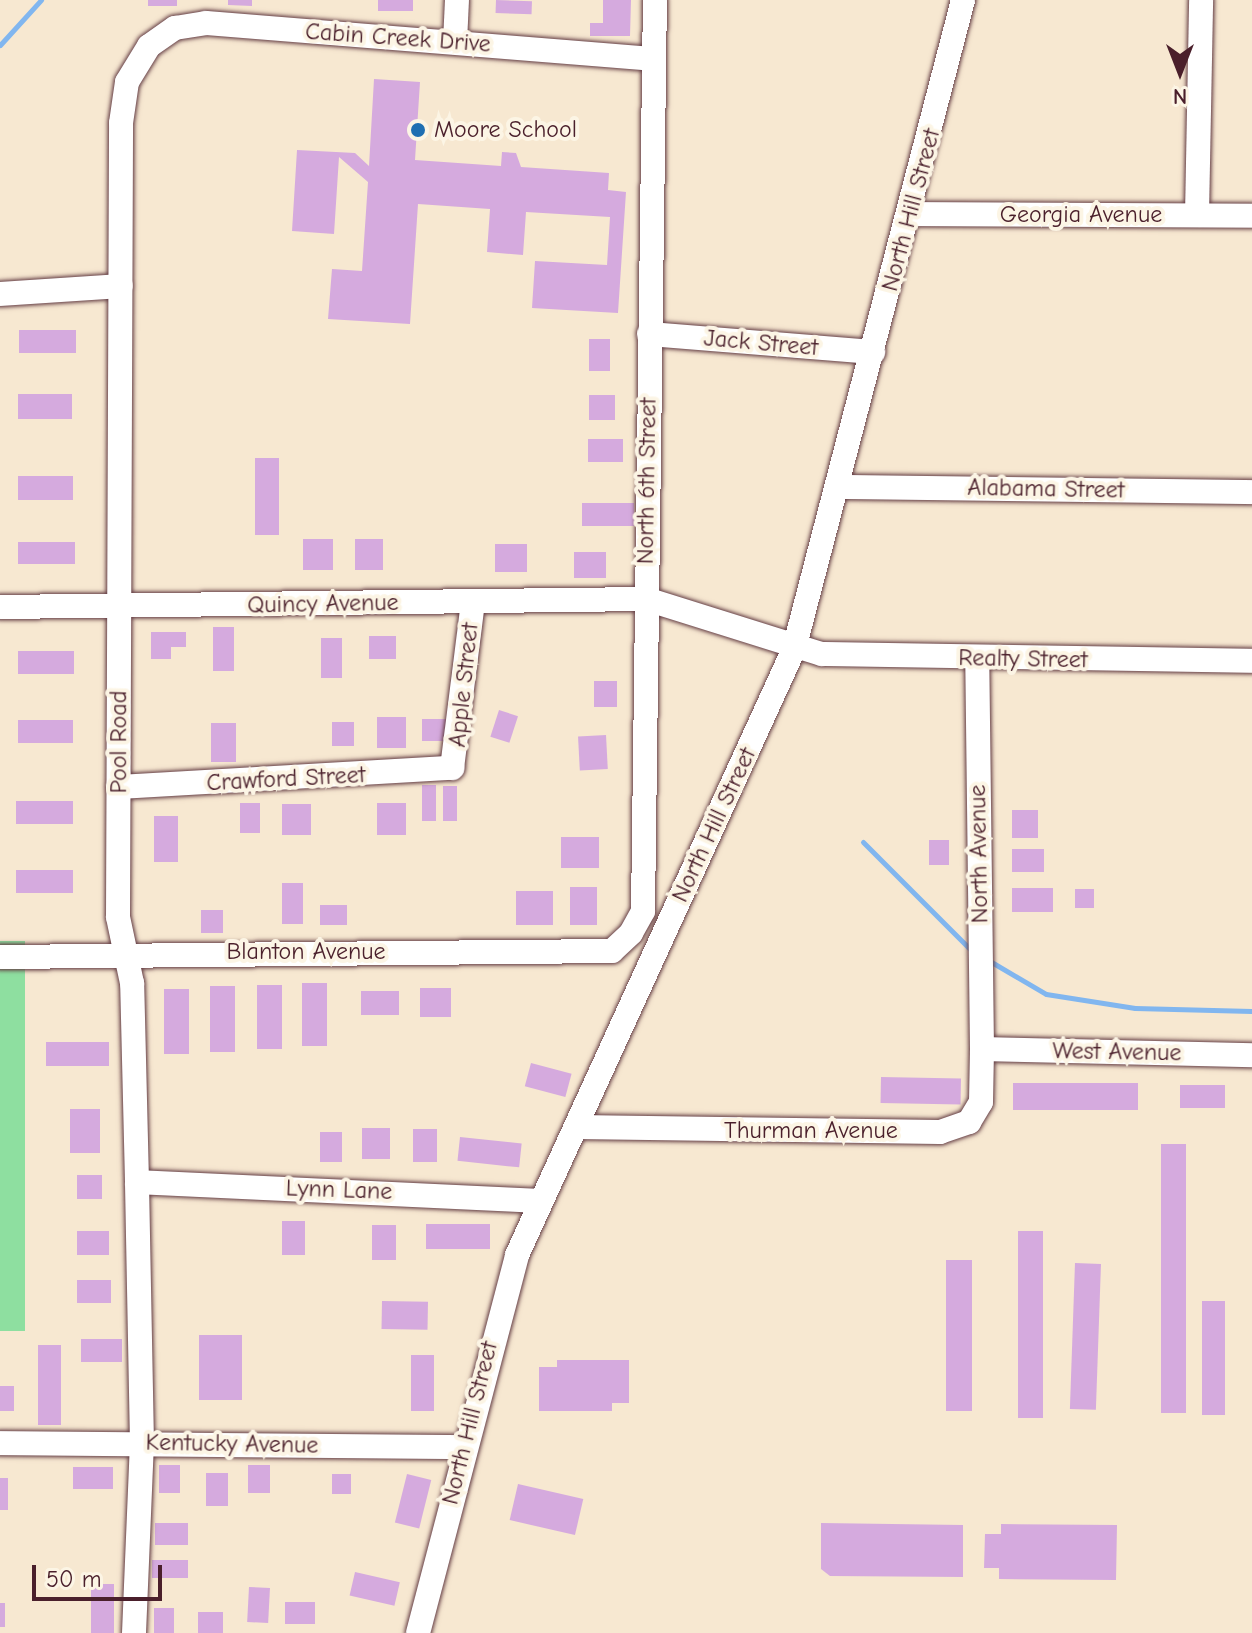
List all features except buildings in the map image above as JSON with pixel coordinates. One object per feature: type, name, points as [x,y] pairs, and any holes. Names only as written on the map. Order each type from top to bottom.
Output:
[{"type":"street","points":[[455,42],[457,0]]},
{"type":"street","name":"North 6th Street","points":[[612,951],[643,911],[655,0]]},
{"type":"street","name":"North Hill Street","points":[[418,1633],[500,1308],[540,1201],[794,649],[840,487],[963,0]]},
{"type":"street","points":[[1197,215],[1201,0]]},
{"type":"street","name":"Cabin Creek Drive","points":[[149,46],[175,28],[206,23],[653,59]]},
{"type":"street","name":"Pool Road","points":[[134,1633],[142,1444],[137,1182],[126,953],[118,917],[121,123],[127,82],[149,46]]},
{"type":"street","name":"Georgia Avenue","points":[[911,214],[1252,216]]},
{"type":"street","points":[[0,294],[121,286]]},
{"type":"street","name":"Jack Street","points":[[649,334],[873,352]]},
{"type":"street","name":"Alabama Street","points":[[840,487],[1252,492]]},
{"type":"street","name":"Quincy Avenue","points":[[0,607],[646,599]]},
{"type":"street","name":"Realty Street","points":[[646,599],[794,649],[977,659],[1252,661]]},
{"type":"street","name":"Apple Street","points":[[452,768],[473,602]]},
{"type":"street","name":"North Avenue","points":[[977,659],[982,1049]]},
{"type":"street","name":"Crawford Street","points":[[118,787],[452,768]]},
{"type":"street","name":"Blanton Avenue","points":[[0,957],[126,953],[612,951]]},
{"type":"street","name":"Thurman Avenue","points":[[576,1127],[940,1132],[969,1122],[981,1102],[982,1049]]},
{"type":"street","name":"West Avenue","points":[[982,1049],[1252,1055]]},
{"type":"street","name":"Lynn Lane","points":[[137,1182],[540,1201]]},
{"type":"street","name":"Kentucky Avenue","points":[[0,1443],[464,1447]]},
{"type":"green space","points":[[0,941],[25,941],[25,1331],[0,1331]]},
{"type":"waterway","points":[[0,45],[41,0]]},
{"type":"waterway","points":[[863,842],[972,951]]},
{"type":"waterway","points":[[988,960],[1046,994],[1135,1008],[1252,1011]]},
{"type":"place","name":"Moore School","points":[[418,130]]}]
